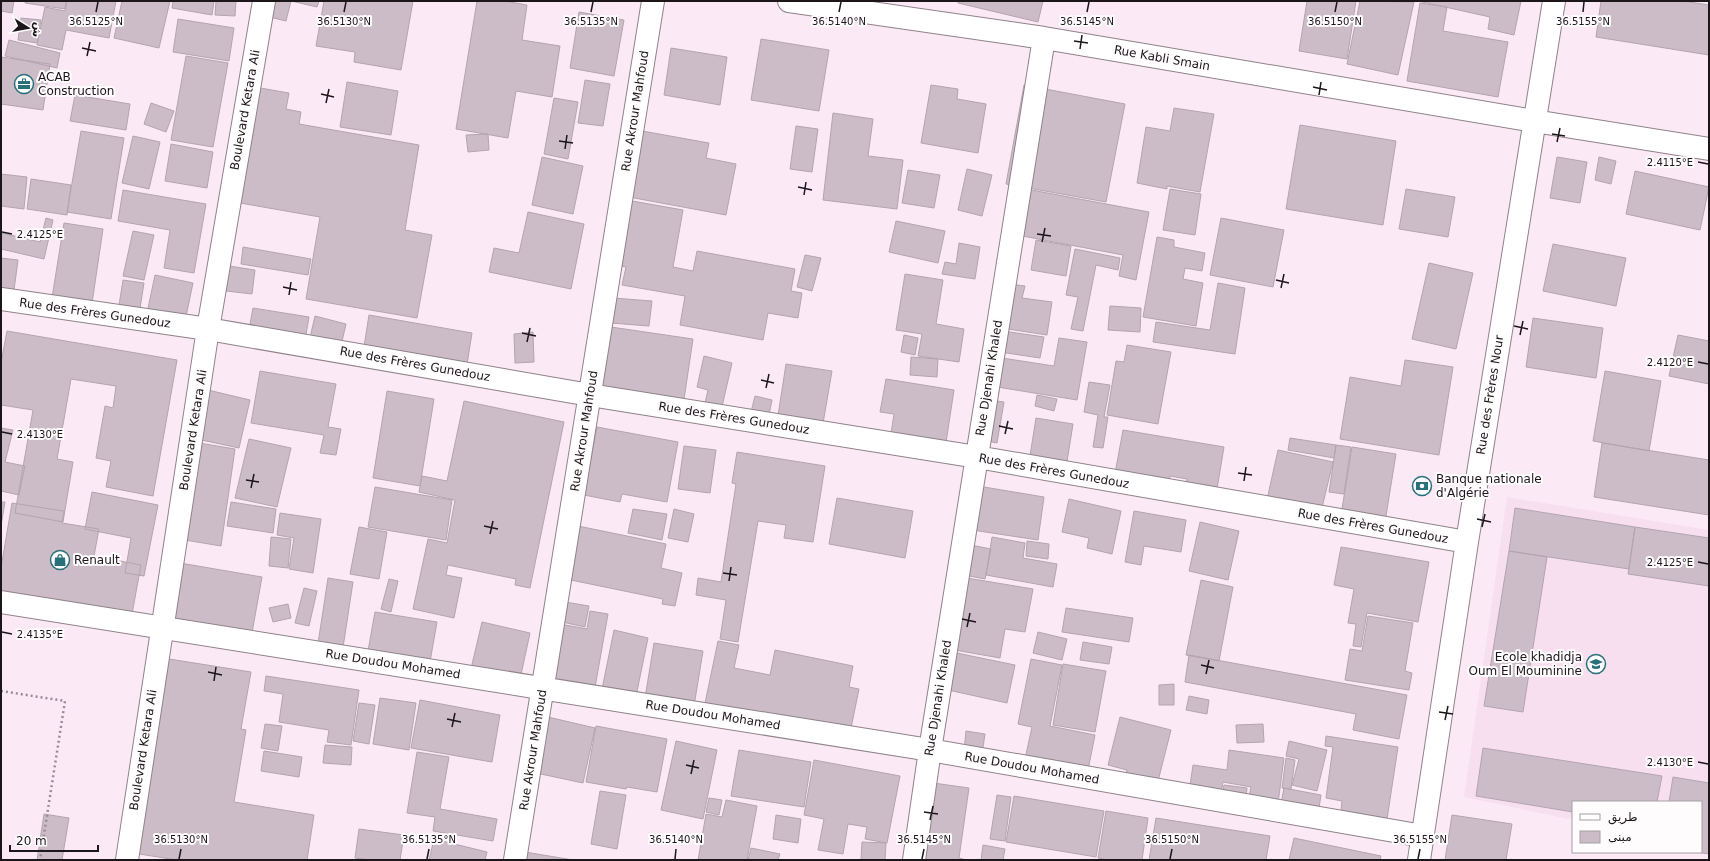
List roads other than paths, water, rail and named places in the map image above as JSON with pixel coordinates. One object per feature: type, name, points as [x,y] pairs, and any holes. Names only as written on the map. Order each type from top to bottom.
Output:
[{"type":"street","name":"Boulevard Ketara Ali","points":[[127,860],[208,328],[264,1]]},
{"type":"street","name":"Rue Akrour Mahfoud","points":[[515,860],[653,1]]},
{"type":"street","name":"Rue Kabli Smain","points":[[789,1],[1044,38],[1534,121],[1709,148]]},
{"type":"street","name":"Rue des Frères Nour","points":[[1420,860],[1467,542],[1554,1]]},
{"type":"street","name":"Rue Djenahi Khaled","points":[[914,860],[930,750],[1044,38]]},
{"type":"street","name":"Rue des Frères Gunedouz","points":[[1,299],[208,328],[590,395],[977,458],[1467,542]]},
{"type":"street","name":"Rue Doudou Mohamed","points":[[1,602],[162,629],[543,687],[930,750],[1423,836]]},
{"type":"place","name":"ACAB Construction","points":[[24,84]]},
{"type":"place","name":"Banque nationale d'Algérie","points":[[1422,486]]},
{"type":"place","name":"Renault","points":[[60,560]]},
{"type":"place","name":"Ecole khadidja Oum El Mouminine","points":[[1596,664]]}]
